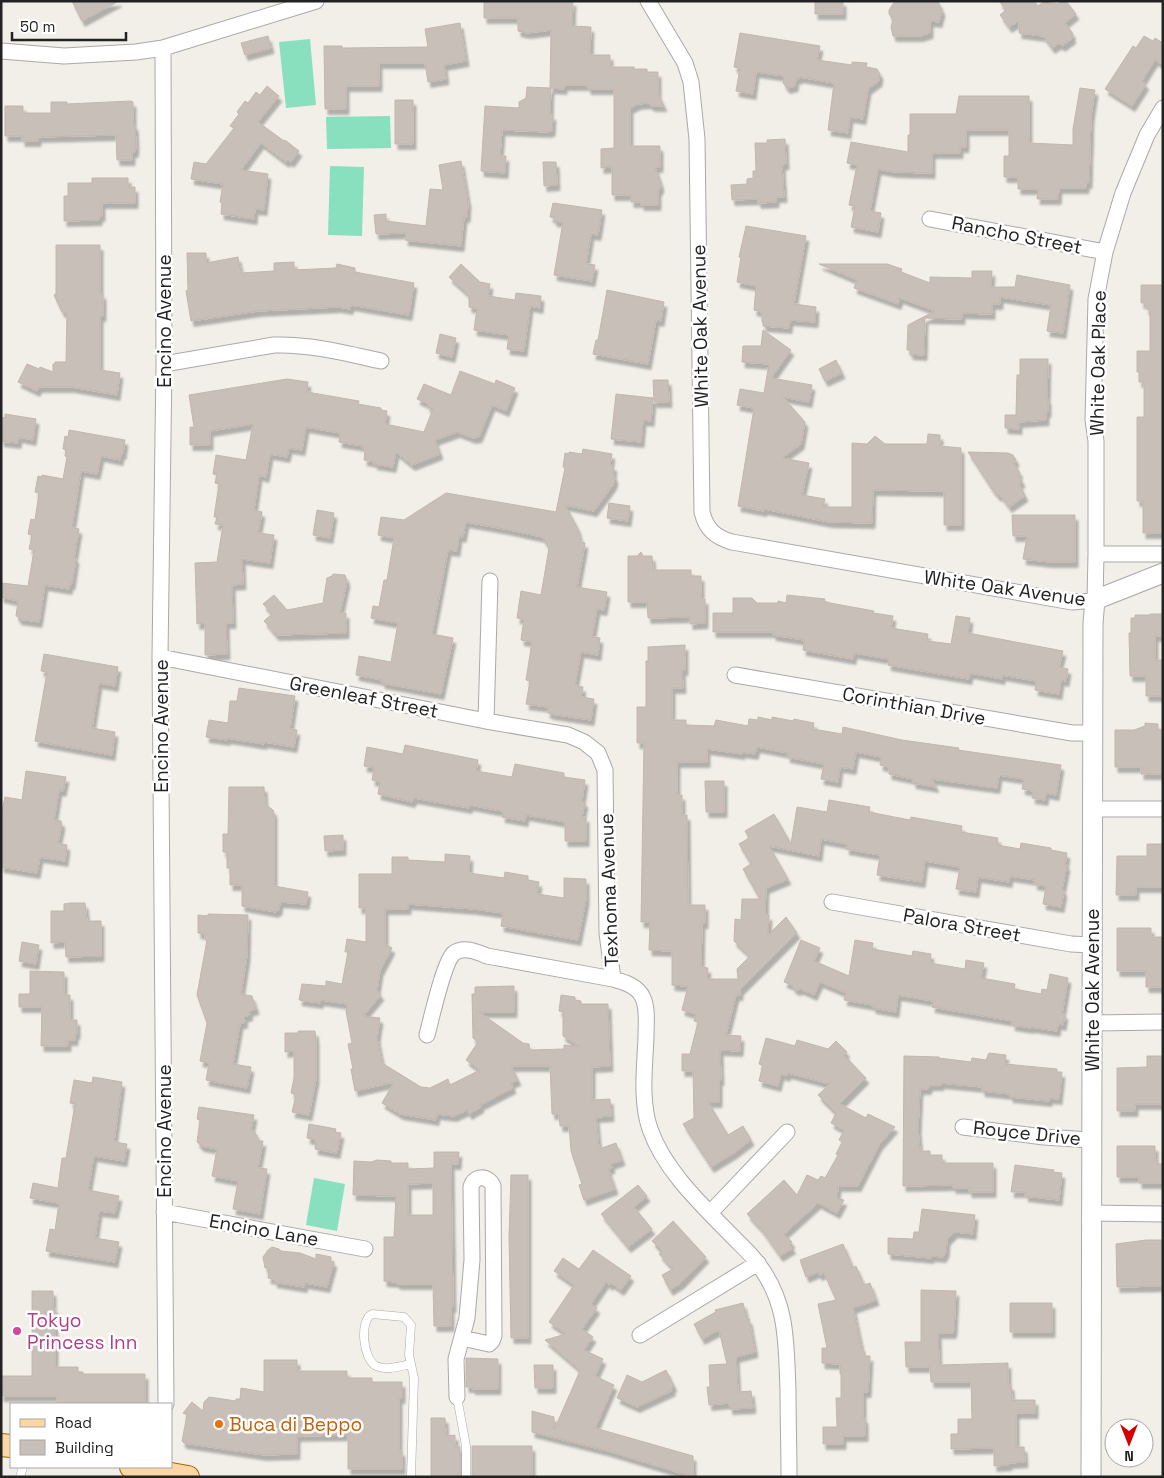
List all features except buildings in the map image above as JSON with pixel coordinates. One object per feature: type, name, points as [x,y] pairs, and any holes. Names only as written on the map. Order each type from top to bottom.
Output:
[{"type":"main road","points":[[138,1468],[172,1473]]},
{"type":"street","points":[[1,51],[64,56],[136,52],[163,48],[316,1]]},
{"type":"street","name":"White Oak Avenue","points":[[648,1],[685,63],[691,82],[695,114],[702,512],[705,523],[713,534],[732,542],[1072,602],[1095,600],[1093,623],[1091,1477]]},
{"type":"street","name":"Encino Avenue","points":[[163,48],[164,364],[160,657],[166,1403]]},
{"type":"street","name":"White Oak Place","points":[[1095,600],[1096,441],[1093,420],[1096,300],[1105,252],[1123,193],[1148,135],[1163,108]]},
{"type":"street","name":"Rancho Street","points":[[930,218],[1105,252]]},
{"type":"street","points":[[164,364],[274,345],[293,344],[313,346],[381,361]]},
{"type":"street","points":[[1096,554],[1163,554]]},
{"type":"street","points":[[1095,600],[1163,573]]},
{"type":"street","points":[[486,720],[490,581]]},
{"type":"street","name":"Greenleaf Street","points":[[160,657],[568,735]]},
{"type":"street","name":"Corinthian Drive","points":[[735,675],[1072,733],[1093,733]]},
{"type":"street","name":"Texhoma Avenue","points":[[568,735],[584,742],[598,753],[605,770],[607,933],[613,979],[630,984],[643,997],[646,1012],[644,1100],[649,1128],[659,1152],[669,1167],[758,1263],[779,1301],[785,1325],[789,1477]]},
{"type":"street","points":[[1093,809],[1163,809]]},
{"type":"street","name":"Palora Street","points":[[832,902],[1071,944],[1092,945]]},
{"type":"street","points":[[427,1035],[447,964],[454,953],[460,951],[474,950],[488,956],[613,979]]},
{"type":"street","points":[[1092,1023],[1163,1022]]},
{"type":"street","name":"Royce Drive","points":[[964,1127],[1044,1137],[1091,1140]]},
{"type":"street","points":[[710,1213],[787,1132]]},
{"type":"street","points":[[456,1397],[456,1359],[467,1318],[472,1260],[471,1187],[472,1181],[478,1178],[485,1178],[493,1186],[492,1341],[489,1344],[462,1338]]},
{"type":"street","name":"Encino Lane","points":[[164,1212],[365,1249]]},
{"type":"street","points":[[1091,1213],[1163,1214]]},
{"type":"street","points":[[472,1260],[493,1260]]},
{"type":"street","points":[[640,1335],[758,1263]]},
{"type":"lane","points":[[411,1364],[387,1368],[376,1366],[369,1359],[365,1351],[365,1323],[369,1316],[372,1314],[404,1317],[411,1325],[409,1355],[411,1364],[414,1378],[411,1477]]},
{"type":"lane","points":[[456,1397],[466,1446],[466,1477]]},
{"type":"green space","points":[[310,39],[316,105],[286,108],[279,42]]},
{"type":"green space","points":[[390,116],[391,148],[327,149],[326,117]]},
{"type":"green space","points":[[330,166],[364,167],[362,236],[328,235]]},
{"type":"green space","points":[[314,1178],[345,1184],[337,1231],[306,1225]]},
{"type":"place","name":"Tokyo Princess Inn","points":[[17,1331]]},
{"type":"place","name":"Buca di Beppo","points":[[219,1424]]}]
